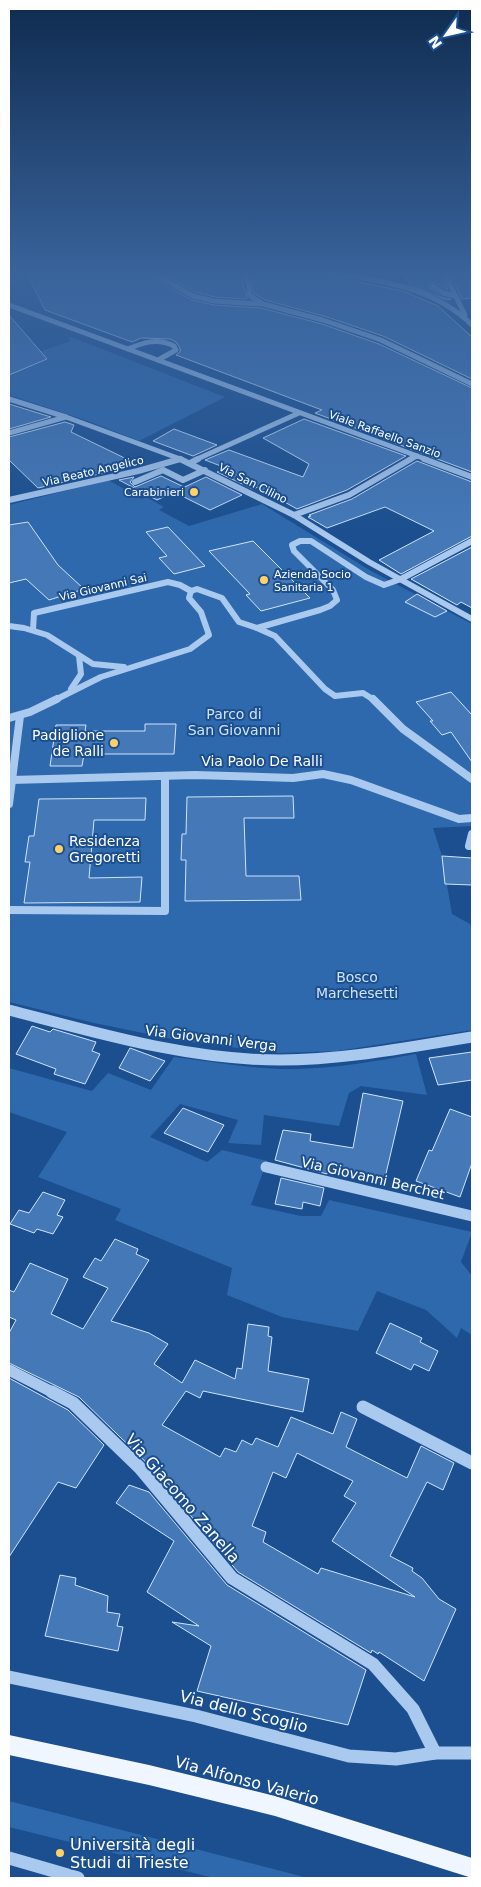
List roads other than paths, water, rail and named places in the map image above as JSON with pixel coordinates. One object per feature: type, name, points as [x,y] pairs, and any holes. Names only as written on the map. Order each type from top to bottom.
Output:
[{"type":"main road","name":"Via Alfonso Valerio","points":[[9,1745],[276,1806],[472,1868]]},
{"type":"street","name":"Viale Raffaello Sanzio","points":[[158,360],[472,477]]},
{"type":"street","points":[[422,360],[472,384]]},
{"type":"street","name":"Via San Cilino","points":[[9,399],[66,417],[205,470],[294,515],[369,562],[472,619]]},
{"type":"street","points":[[190,463],[299,412]]},
{"type":"street","points":[[9,433],[66,417]]},
{"type":"street","points":[[294,515],[348,494],[417,456]]},
{"type":"street","name":"Via Beato Angelico","points":[[9,500],[138,471],[180,459]]},
{"type":"street","points":[[134,482],[163,470],[183,480],[205,470]]},
{"type":"street","points":[[258,628],[320,610],[330,606],[337,600],[332,590],[294,551],[292,545],[300,541],[311,541],[375,582],[384,584],[401,579],[472,542]]},
{"type":"street","name":"Via Giovanni Sai","points":[[33,630],[34,613],[168,582],[180,585],[191,591],[197,589],[213,593],[222,598],[240,622],[275,636],[325,690],[335,696],[362,694],[372,698],[403,729],[472,778]]},
{"type":"street","points":[[9,718],[20,716],[52,702],[87,683],[139,664],[190,649],[209,635],[200,612],[189,598],[191,591]]},
{"type":"street","points":[[9,626],[33,630],[66,645],[79,656],[97,665],[125,667],[139,664]]},
{"type":"street","points":[[67,693],[78,681],[83,671],[79,656]]},
{"type":"street","points":[[9,804],[10,782],[20,716]]},
{"type":"street","name":"Via Paolo De Ralli","points":[[10,782],[195,775],[293,778],[323,774],[351,780],[459,820],[472,818]]},
{"type":"street","points":[[9,910],[165,912],[165,777]]},
{"type":"street","points":[[469,846],[472,834]]},
{"type":"street","name":"Via Giovanni Verga","points":[[9,1010],[145,1045],[229,1056],[279,1060],[334,1057],[472,1038]]},
{"type":"street","name":"Via Giovanni Berchet","points":[[266,1167],[472,1216]]},
{"type":"street","name":"Via Giacomo Zanella","points":[[9,1370],[73,1403],[140,1468],[232,1578],[373,1664],[413,1709],[435,1753]]},
{"type":"street","points":[[363,1407],[472,1463]]},
{"type":"street","name":"Via dello Scoglio","points":[[9,1677],[196,1716],[349,1756],[396,1759],[435,1753],[472,1753]]},
{"type":"street","points":[[9,1858],[78,1878]]},
{"type":"place","name":"Carabinieri","points":[[194,492]]},
{"type":"place","name":"Azienda Socio Sanitaria 1","points":[[264,580]]},
{"type":"place","name":"Padiglione de Ralli","points":[[114,743]]},
{"type":"place","name":"Residenza Gregoretti","points":[[59,849]]},
{"type":"place","name":"Università degli Studi di Trieste","points":[[60,1853]]},
{"type":"park label","name":"Parco di San Giovanni","points":[[234,722]]},
{"type":"park label","name":"Bosco Marchesetti","points":[[357,986]]}]
